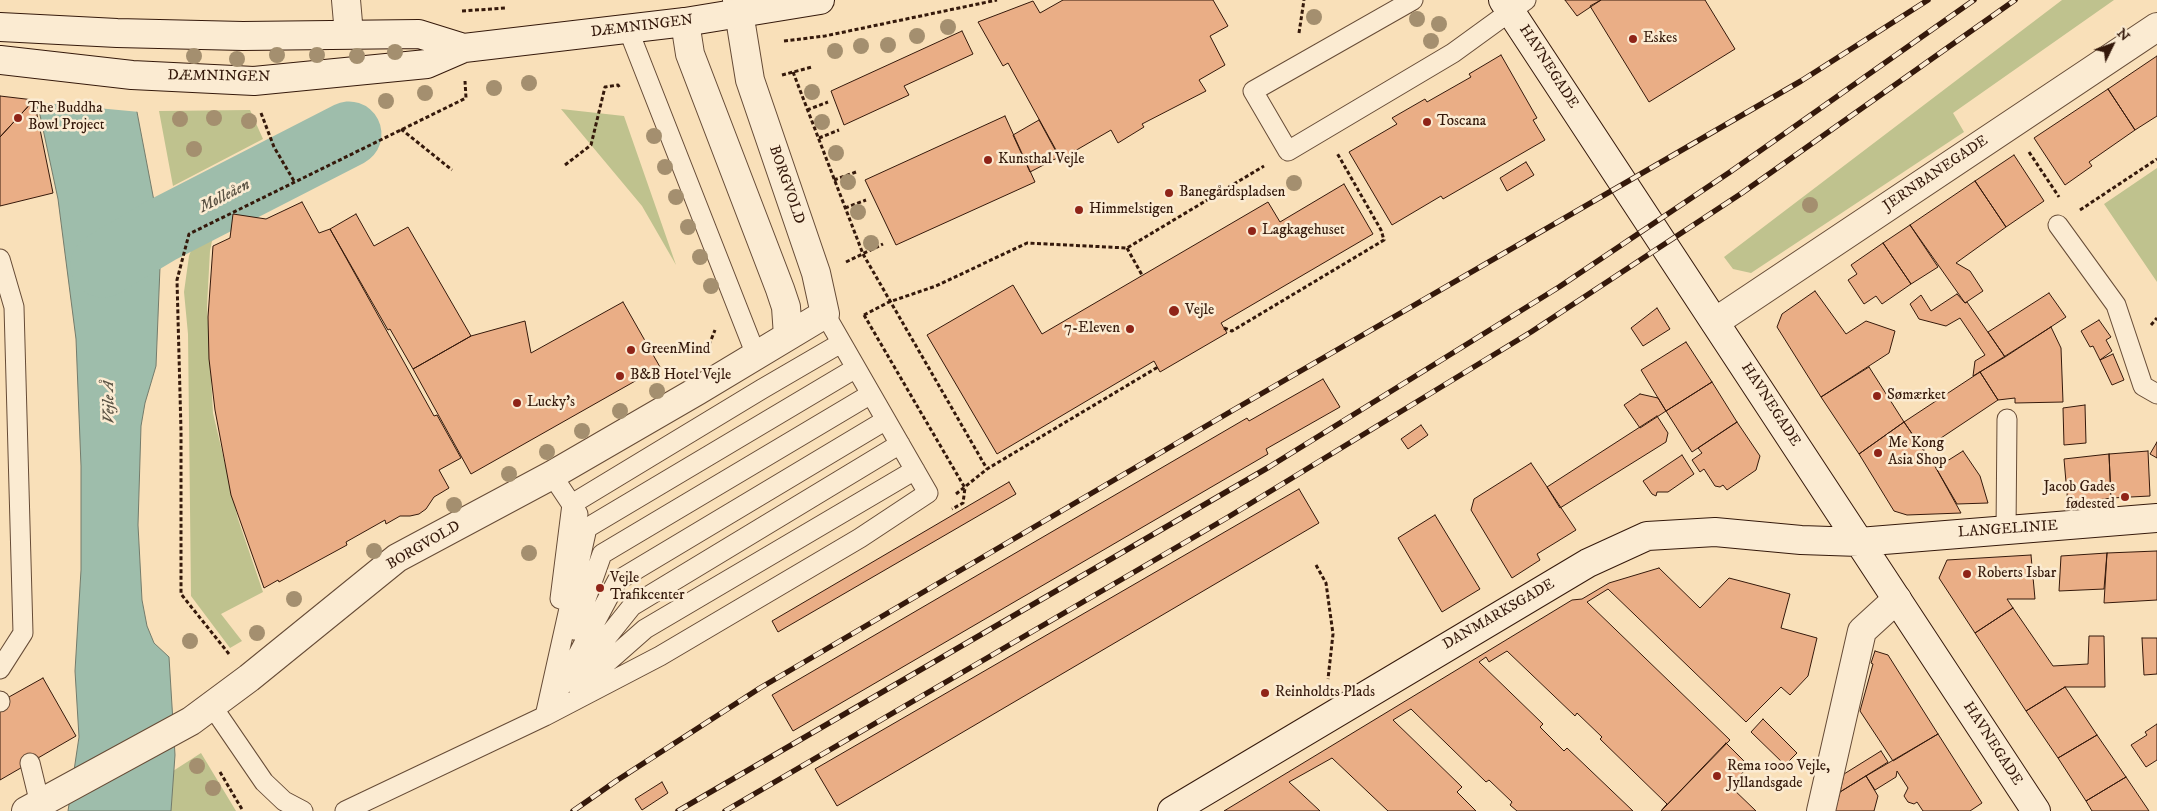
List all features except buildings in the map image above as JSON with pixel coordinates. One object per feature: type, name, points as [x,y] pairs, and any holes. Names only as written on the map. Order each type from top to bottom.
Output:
[{"type":"street","points":[[346,0],[349,34]]},
{"type":"street","name":"DÆMNINGEN","points":[[4,61],[132,75],[254,80],[427,64],[464,48],[685,22],[738,7],[820,0]]},
{"type":"street","name":"HAVNEGADE","points":[[1513,3],[1715,322],[2036,811]]},
{"type":"street","name":"BORGVOLD","points":[[38,805],[184,725],[212,706],[397,558],[552,475],[698,392],[824,314],[816,273],[750,80],[738,7]]},
{"type":"street","points":[[685,22],[690,54],[786,307],[788,336]]},
{"type":"street","name":"DÆMNINGEN","points":[[0,27],[117,33],[243,36],[419,34],[464,48]]},
{"type":"street","name":"JERNBANEGADE","points":[[1715,322],[2157,27]]},
{"type":"street","name":"LANGELINIE","points":[[1859,542],[2157,518]]},
{"type":"street","name":"DANMARKSGADE","points":[[1172,811],[1588,563],[1647,536],[1716,532],[1801,540],[1859,542]]},
{"type":"street","points":[[1821,811],[1862,631],[1896,599]]},
{"type":"lane","points":[[1413,0],[1253,91],[1288,151],[1452,53],[1513,3]]},
{"type":"lane","points":[[628,29],[756,355]]},
{"type":"lane","points":[[2065,220],[2116,305],[2143,386],[2157,394]]},
{"type":"lane","points":[[0,258],[14,307],[8,433],[23,633],[0,669]]},
{"type":"lane","points":[[345,811],[545,716],[660,656],[860,538],[928,492],[824,314]]},
{"type":"lane","points":[[572,504],[841,343]]},
{"type":"lane","points":[[545,716],[587,528],[856,368]]},
{"type":"lane","points":[[545,716],[602,554],[871,394]]},
{"type":"lane","points":[[2006,531],[2007,419]]},
{"type":"lane","points":[[545,716],[617,581],[886,420]]},
{"type":"lane","points":[[545,716],[632,606],[900,444]]},
{"type":"lane","points":[[545,716],[645,629],[916,470]]},
{"type":"lane","points":[[552,475],[587,528],[660,656]]},
{"type":"lane","points":[[545,716],[572,504]]},
{"type":"lane","points":[[212,706],[264,782],[284,801],[303,811]]},
{"type":"lane","points":[[30,763],[38,805]]},
{"type":"path","points":[[779,76],[812,67]]},
{"type":"path","points":[[793,72],[863,254],[987,469]]},
{"type":"path","points":[[249,678],[180,594],[181,431],[177,280],[189,234],[401,128],[466,98],[465,81]]},
{"type":"path","points":[[565,165],[591,145],[605,86],[618,85]]},
{"type":"path","points":[[807,110],[828,102]]},
{"type":"path","points":[[258,105],[274,147],[294,181]]},
{"type":"path","points":[[2011,124],[2065,220],[2157,160]]},
{"type":"path","points":[[401,128],[452,170]]},
{"type":"path","points":[[819,138],[839,130]]},
{"type":"path","points":[[1224,328],[1232,331],[1384,240],[1381,230],[1324,131]]},
{"type":"path","points":[[1158,367],[987,469],[965,488],[864,315],[890,302],[936,286],[1026,243],[1127,248],[1288,151]]},
{"type":"path","points":[[834,180],[856,172]]},
{"type":"path","points":[[845,208],[866,200]]},
{"type":"path","points":[[841,265],[883,244]]},
{"type":"path","points":[[1127,248],[1142,275]]},
{"type":"path","points":[[1316,565],[1326,582],[1333,634],[1324,719]]},
{"type":"green space","points":[[2062,0],[2114,0],[1953,113],[1964,132],[1751,273],[1733,269],[1724,257]]},
{"type":"green space","points":[[561,109],[624,116],[676,265],[642,206]]},
{"type":"green space","points":[[250,110],[263,139],[173,186],[159,111]]},
{"type":"green space","points":[[2157,168],[2157,282],[2104,204]]},
{"type":"green space","points":[[214,231],[210,251],[207,306],[213,413],[238,519],[263,592],[221,614],[242,641],[230,648],[191,596],[188,334],[184,292],[189,256],[196,237]]},
{"type":"green space","points":[[201,753],[236,811],[171,811],[173,771]]},
{"type":"water","name":"Vejle Å","points":[[0,0],[100,0],[137,112],[163,248],[160,267],[156,366],[145,403],[141,426],[138,525],[142,600],[147,626],[154,643],[169,657],[175,755],[171,811],[68,811],[79,737],[75,671],[81,570],[81,466],[76,339],[58,199],[40,115]]},
{"type":"pier","points":[[0,0],[103,0],[140,112],[33,102],[0,23]]},
{"type":"waterway","name":"Mølleåen","points":[[103,265],[160,231],[349,134]]},
{"type":"railway","points":[[573,811],[760,688],[1235,409],[1801,81],[1928,0]]},
{"type":"railway","points":[[678,811],[1269,467],[1559,287],[1730,172],[1974,0]]},
{"type":"railway","points":[[725,811],[1225,519],[1531,332],[1742,193],[2015,0]]},
{"type":"place","name":"Eskes","points":[[1633,39]]},
{"type":"place","name":"The Buddha Bowl Project","points":[[18,118]]},
{"type":"place","name":"Toscana","points":[[1427,122]]},
{"type":"place","name":"Kunsthal Vejle","points":[[988,160]]},
{"type":"place","name":"Banegårdspladsen","points":[[1169,193]]},
{"type":"place","name":"Himmelstigen","points":[[1079,210]]},
{"type":"place","name":"Lagkagehuset","points":[[1252,231]]},
{"type":"place","name":"Vejle","points":[[1174,311]]},
{"type":"place","name":"7-Eleven","points":[[1130,329]]},
{"type":"place","name":"GreenMind","points":[[631,350]]},
{"type":"place","name":"B&B Hotel Vejle","points":[[620,376]]},
{"type":"place","name":"Sømærket","points":[[1877,396]]},
{"type":"place","name":"Lucky's","points":[[517,403]]},
{"type":"place","name":"Me Kong Asia Shop","points":[[1878,453]]},
{"type":"place","name":"Jacob Gades fødested","points":[[2125,497]]},
{"type":"place","name":"Roberts Isbar","points":[[1967,574]]},
{"type":"place","name":"Vejle Trafikcenter","points":[[600,588]]},
{"type":"place","name":"Reinholdts Plads","points":[[1265,693]]},
{"type":"place","name":"Rema 1000 Vejle, Jyllandsgade","points":[[1717,776]]}]
